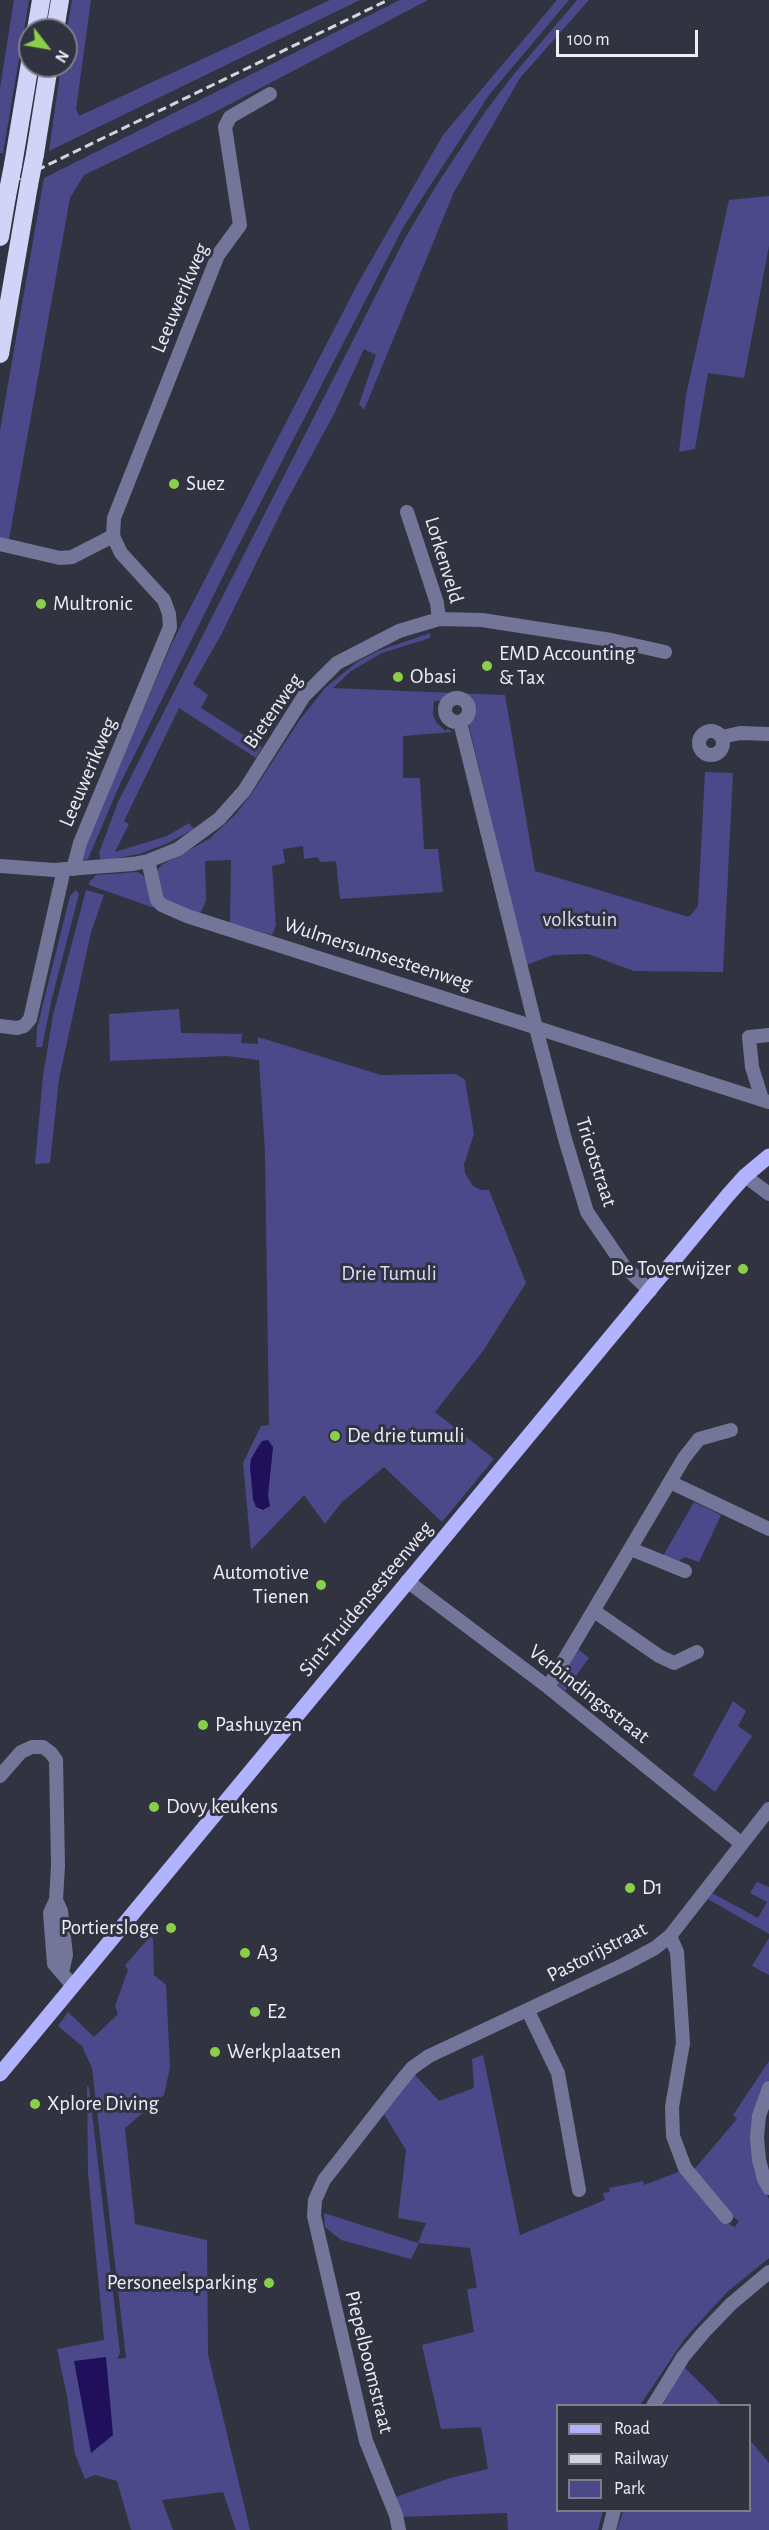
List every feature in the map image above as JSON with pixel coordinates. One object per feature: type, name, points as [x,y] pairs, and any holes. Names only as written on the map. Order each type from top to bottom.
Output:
[{"type":"highway","points":[[38,18],[41,0]]},
{"type":"highway","points":[[57,18],[60,0]]},
{"type":"highway","points":[[0,237],[28,78]]},
{"type":"highway","points":[[0,354],[47,78]]},
{"type":"main road","name":"Sint-Truidensesteenweg","points":[[0,2074],[744,1176],[769,1156]]},
{"type":"street","name":"Leeuwerikweg","points":[[0,1026],[20,1027],[26,1024],[31,1016],[68,869],[170,627],[169,614],[164,600],[121,553],[113,536],[114,518],[218,255],[240,225],[225,127],[230,117],[270,94]]},
{"type":"street","name":"Lorkenveld","points":[[407,512],[437,603],[439,619]]},
{"type":"street","points":[[0,544],[60,558],[72,557],[113,536]]},
{"type":"street","name":"Bietenweg","points":[[148,861],[178,849],[219,819],[244,791],[304,696],[337,663],[399,631],[439,619],[482,620],[611,640],[666,652]]},
{"type":"street","name":"Tricotstraat","points":[[460,722],[536,1028],[587,1212],[624,1266],[650,1291]]},
{"type":"street","points":[[722,737],[740,733],[769,734]]},
{"type":"street","points":[[0,866],[34,870],[68,869],[148,861]]},
{"type":"street","name":"Wulmersumsesteenweg","points":[[148,861],[157,900],[171,909],[765,1100]]},
{"type":"street","points":[[765,1100],[752,1067],[748,1037],[769,1035]]},
{"type":"street","points":[[744,1176],[769,1194]]},
{"type":"street","points":[[548,1687],[684,1458],[699,1440],[731,1430]]},
{"type":"street","points":[[670,1482],[769,1529]]},
{"type":"street","points":[[631,1549],[685,1571]]},
{"type":"street","name":"Verbindingsstraat","points":[[407,1581],[548,1687],[742,1844]]},
{"type":"street","points":[[594,1611],[659,1656],[674,1663],[697,1652]]},
{"type":"street","points":[[0,1776],[21,1752],[32,1746],[43,1748],[56,1760],[58,1839],[56,1900],[61,1911],[66,1954],[62,1972],[73,1986]]},
{"type":"street","name":"Pastorijstraat","points":[[315,2200],[324,2180],[412,2068],[429,2056],[528,2011],[655,1948],[670,1936],[769,1809]]},
{"type":"street","points":[[670,1936],[678,1952],[683,2043],[672,2107],[673,2136],[685,2168],[726,2217]]},
{"type":"street","points":[[528,2011],[558,2073],[579,2190]]},
{"type":"street","points":[[769,2088],[759,2116],[757,2137],[759,2160],[769,2188]]},
{"type":"street","name":"Piepelboomstraat","points":[[315,2200],[314,2217],[366,2441],[396,2515],[399,2530]]},
{"type":"street","points":[[654,2404],[683,2357],[704,2332],[731,2304],[769,2272]]},
{"type":"street","points":[[609,2530],[614,2512]]},
{"type":"green space","points":[[14,0],[29,0],[26,18],[18,18],[18,65],[3,153],[0,153],[0,88]]},
{"type":"green space","points":[[72,0],[91,0],[76,109],[79,116],[330,0],[360,0],[49,151],[59,78],[78,78],[78,18],[69,18]]},
{"type":"green space","points":[[400,0],[428,0],[213,113],[84,175],[70,198],[9,539],[0,538],[0,430],[44,178]]},
{"type":"green space","points":[[557,0],[569,0],[489,95],[404,226],[235,552],[120,784],[88,859],[81,861],[84,848],[172,643],[357,285],[443,135]]},
{"type":"green space","points":[[577,0],[589,0],[520,78],[454,192],[364,410],[359,404],[376,355],[364,349],[334,414],[285,504],[221,635],[193,684],[208,695],[201,708],[262,747],[256,758],[179,708],[124,821],[129,824],[115,852],[167,836],[189,823],[194,829],[166,844],[139,854],[101,861],[99,853],[118,802],[403,242],[436,186],[485,112]]},
{"type":"green space","points":[[769,196],[769,246],[744,378],[708,373],[695,449],[679,452],[686,395],[729,200]]},
{"type":"green space","points":[[430,633],[430,638],[382,653],[351,671],[333,688],[458,693],[451,694],[443,701],[434,701],[433,714],[436,722],[445,731],[448,729],[453,732],[403,736],[403,778],[420,778],[424,849],[438,849],[443,892],[340,899],[336,861],[320,862],[318,857],[304,859],[303,846],[283,849],[285,863],[272,866],[276,925],[272,935],[230,923],[231,860],[205,861],[206,901],[200,914],[163,899],[156,874],[158,869],[209,839],[235,815],[299,721],[325,688],[357,662],[378,651]]},
{"type":"green space","name":"volkstuin","points":[[458,693],[505,695],[535,871],[689,917],[698,906],[705,772],[733,773],[723,972],[634,971],[588,954],[553,955],[526,965],[470,730],[469,722],[474,708],[470,699]]},
{"type":"green space","points":[[137,872],[143,875],[160,910],[89,885],[96,875]]},
{"type":"green space","points":[[76,890],[79,894],[42,1047],[36,1047],[37,1028],[70,896]]},
{"type":"green space","points":[[86,890],[104,895],[91,932],[59,1079],[50,1163],[35,1164],[43,1076],[53,1015]]},
{"type":"green space","name":"Drie Tumuli","points":[[179,1009],[181,1033],[242,1034],[241,1043],[258,1044],[258,1037],[381,1075],[456,1074],[465,1080],[474,1134],[464,1164],[465,1173],[473,1186],[481,1190],[489,1190],[526,1283],[483,1351],[435,1412],[494,1459],[442,1522],[384,1467],[341,1503],[325,1524],[304,1495],[251,1550],[243,1463],[261,1426],[269,1425],[265,1152],[259,1060],[227,1056],[110,1061],[109,1014]]},
{"type":"green space","points":[[694,1502],[721,1515],[699,1562],[685,1557],[679,1561],[663,1556]]},
{"type":"green space","points":[[578,1649],[589,1658],[565,1691],[558,1685],[559,1681]]},
{"type":"green space","points":[[733,1701],[746,1711],[738,1726],[752,1736],[715,1792],[693,1775]]},
{"type":"green space","points":[[757,1882],[769,1887],[769,1934],[706,1898],[710,1892],[758,1918],[767,1902],[750,1893]]},
{"type":"green space","points":[[151,1936],[154,1975],[166,1985],[170,2067],[164,2095],[125,2128],[135,2224],[207,2240],[208,2354],[250,2530],[236,2530],[223,2492],[162,2500],[173,2530],[131,2530],[117,2481],[95,2475],[85,2479],[75,2454],[67,2396],[57,2349],[104,2340],[88,2173],[87,2086],[89,2087],[120,2353],[117,2359],[126,2358],[92,2068],[82,2046],[58,2026],[68,2012],[94,2037],[118,2014],[115,2006],[128,1970],[125,1965]]},
{"type":"green space","points":[[769,1938],[769,1975],[752,1966]]},
{"type":"green space","points":[[483,2055],[520,2235],[605,2200],[603,2193],[610,2192],[609,2188],[643,2181],[644,2185],[681,2171],[727,2223],[735,2227],[739,2221],[729,2215],[692,2172],[737,2119],[733,2115],[769,2061],[769,2080],[764,2089],[761,2184],[769,2199],[769,2258],[726,2293],[686,2337],[641,2404],[556,2404],[556,2512],[603,2512],[598,2530],[508,2530],[507,2513],[400,2517],[393,2498],[450,2478],[488,2469],[481,2427],[441,2429],[422,2345],[474,2332],[467,2289],[477,2288],[470,2248],[419,2243],[411,2259],[341,2240],[325,2227],[324,2213],[418,2243],[426,2223],[398,2218],[406,2150],[384,2114],[414,2074],[439,2101],[474,2088],[472,2059]]},
{"type":"green space","points":[[684,2367],[720,2404],[663,2404]]},
{"type":"green space","points":[[751,2441],[769,2463],[769,2530],[617,2530],[623,2512],[751,2512]]},
{"type":"shaded area","points":[[268,1440],[273,1447],[268,1496],[270,1506],[263,1510],[256,1507],[253,1499],[250,1467],[251,1459],[262,1441]]},
{"type":"shaded area","points":[[106,2357],[113,2435],[91,2453],[74,2361]]},
{"type":"railway","points":[[0,188],[388,0]]},
{"type":"place","name":"Suez","points":[[174,484]]},
{"type":"place","name":"Multronic","points":[[41,604]]},
{"type":"place","name":"EMD Accounting & Tax","points":[[487,666]]},
{"type":"place","name":"Obasi","points":[[398,677]]},
{"type":"place","name":"De Toverwijzer","points":[[743,1269]]},
{"type":"place","name":"De drie tumuli","points":[[335,1436]]},
{"type":"place","name":"Automotive Tienen","points":[[321,1585]]},
{"type":"place","name":"Pashuyzen","points":[[203,1725]]},
{"type":"place","name":"Dovy keukens","points":[[154,1807]]},
{"type":"place","name":"D1","points":[[630,1888]]},
{"type":"place","name":"Portiersloge","points":[[171,1928]]},
{"type":"place","name":"A3","points":[[245,1953]]},
{"type":"place","name":"E2","points":[[255,2012]]},
{"type":"place","name":"Werkplaatsen","points":[[215,2052]]},
{"type":"place","name":"Xplore Diving","points":[[35,2104]]},
{"type":"place","name":"Personeelsparking","points":[[269,2283]]}]
